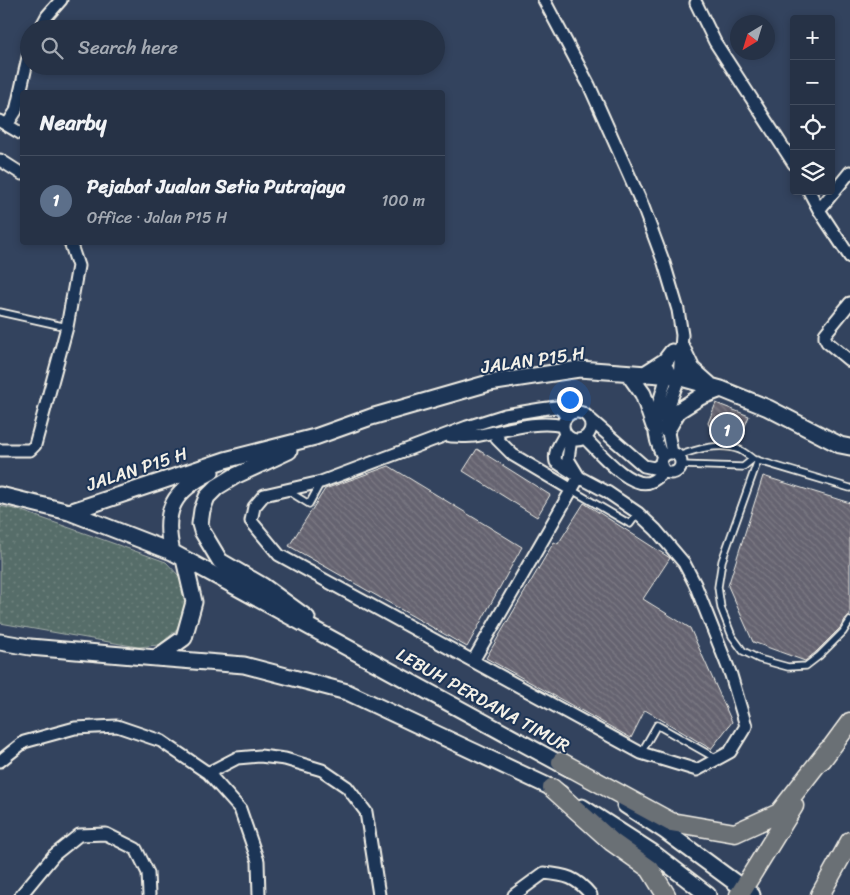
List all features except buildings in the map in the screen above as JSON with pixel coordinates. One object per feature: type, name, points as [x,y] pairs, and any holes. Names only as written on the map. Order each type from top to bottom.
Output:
[{"type":"main road","points":[[677,350],[698,376],[718,388],[700,396],[678,411],[661,428],[643,394],[636,374],[665,361],[677,350]]},
{"type":"main road","name":"JALAN P15 H","points":[[69,512],[224,460],[246,456],[315,437],[371,417],[489,383],[579,369],[673,377],[718,388],[768,408],[840,445],[850,447]]},
{"type":"main road","points":[[315,437],[235,476],[217,488],[207,497],[202,510],[200,524],[202,531],[220,561],[263,586],[297,609],[330,637]]},
{"type":"main road","name":"JALAN P15 H","points":[[156,658],[184,638],[194,602],[178,556],[170,542],[170,507],[182,490],[197,479],[246,456]]},
{"type":"main road","name":"LEBUH PERDANA TIMUR","points":[[0,495],[69,512],[178,556],[330,637],[561,762],[665,831],[745,893]]},
{"type":"main road","points":[[0,642],[30,647],[244,664],[347,692],[552,788],[652,852],[708,895]]},
{"type":"main road","points":[[0,652],[30,647]]},
{"type":"main road","points":[[561,762],[671,822],[735,833],[779,813],[850,722]]},
{"type":"main road","points":[[745,893],[828,750]]},
{"type":"main road","points":[[552,788],[612,842],[650,869],[666,895]]},
{"type":"main road","points":[[820,895],[850,840]]},
{"type":"street","points":[[45,20],[62,0]]},
{"type":"street","points":[[544,0],[588,85],[642,204],[664,264],[678,316],[677,350],[673,377],[658,404],[661,428],[658,447],[670,461]]},
{"type":"street","points":[[696,3],[714,42],[790,158]]},
{"type":"street","points":[[21,90],[24,75]]},
{"type":"street","points":[[20,93],[16,111],[4,123],[20,133]]},
{"type":"street","points":[[0,160],[20,173]]},
{"type":"street","points":[[819,210],[850,172]]},
{"type":"street","points":[[812,195],[819,210],[850,257]]},
{"type":"street","points":[[0,450],[30,450],[35,445],[67,327],[78,266],[71,245]]},
{"type":"street","points":[[850,303],[825,334],[825,338],[827,342],[850,361]]},
{"type":"street","points":[[566,429],[562,410],[556,407],[505,415],[467,427],[321,482],[264,495],[254,507],[251,521],[279,555],[641,753],[697,770],[730,752],[746,726],[731,676],[695,584],[684,563],[656,530],[638,513],[556,462],[555,456],[574,412],[580,412],[584,413],[644,466],[654,468],[670,461]]},
{"type":"street","points":[[444,436],[481,434],[540,424],[556,424],[581,440],[591,430],[591,420]]},
{"type":"street","points":[[499,431],[497,438],[513,455]]},
{"type":"street","points":[[481,434],[501,450],[513,455],[572,490]]},
{"type":"street","points":[[585,438],[620,472],[638,483],[651,482],[670,461]]},
{"type":"street","points":[[473,661],[579,477]]},
{"type":"street","points":[[0,761],[24,742],[75,728],[117,726],[161,741],[208,773],[240,809],[258,861],[259,895]]},
{"type":"street","points":[[208,773],[238,758],[260,756],[285,759],[322,770],[347,787],[366,812],[379,895]]},
{"type":"street","points":[[21,895],[54,855],[79,835],[106,834],[136,849],[148,873],[149,895]]},
{"type":"street","points":[[514,895],[544,874],[567,876],[583,886],[591,895]]},
{"type":"lane","points":[[0,312],[67,327]]},
{"type":"lane","points":[[670,461],[702,448],[739,450],[755,459],[850,488]]},
{"type":"lane","points":[[670,461],[744,467],[755,459]]},
{"type":"lane","points":[[755,459],[722,561],[718,587],[721,608],[732,636],[743,652],[759,659],[788,666],[806,666],[843,632],[850,621]]},
{"type":"lane","points":[[286,490],[309,504],[321,482]]},
{"type":"lane","points":[[572,490],[630,524],[638,513]]},
{"type":"lane","points":[[641,753],[657,725],[717,759]]},
{"type":"green space","points":[[0,506],[19,510],[166,562],[180,577],[189,598],[176,631],[159,645],[138,647],[0,623]]},
{"type":"place","name":"Pejabat Jualan Setia Putrajaya","points":[[727,430]]}]
